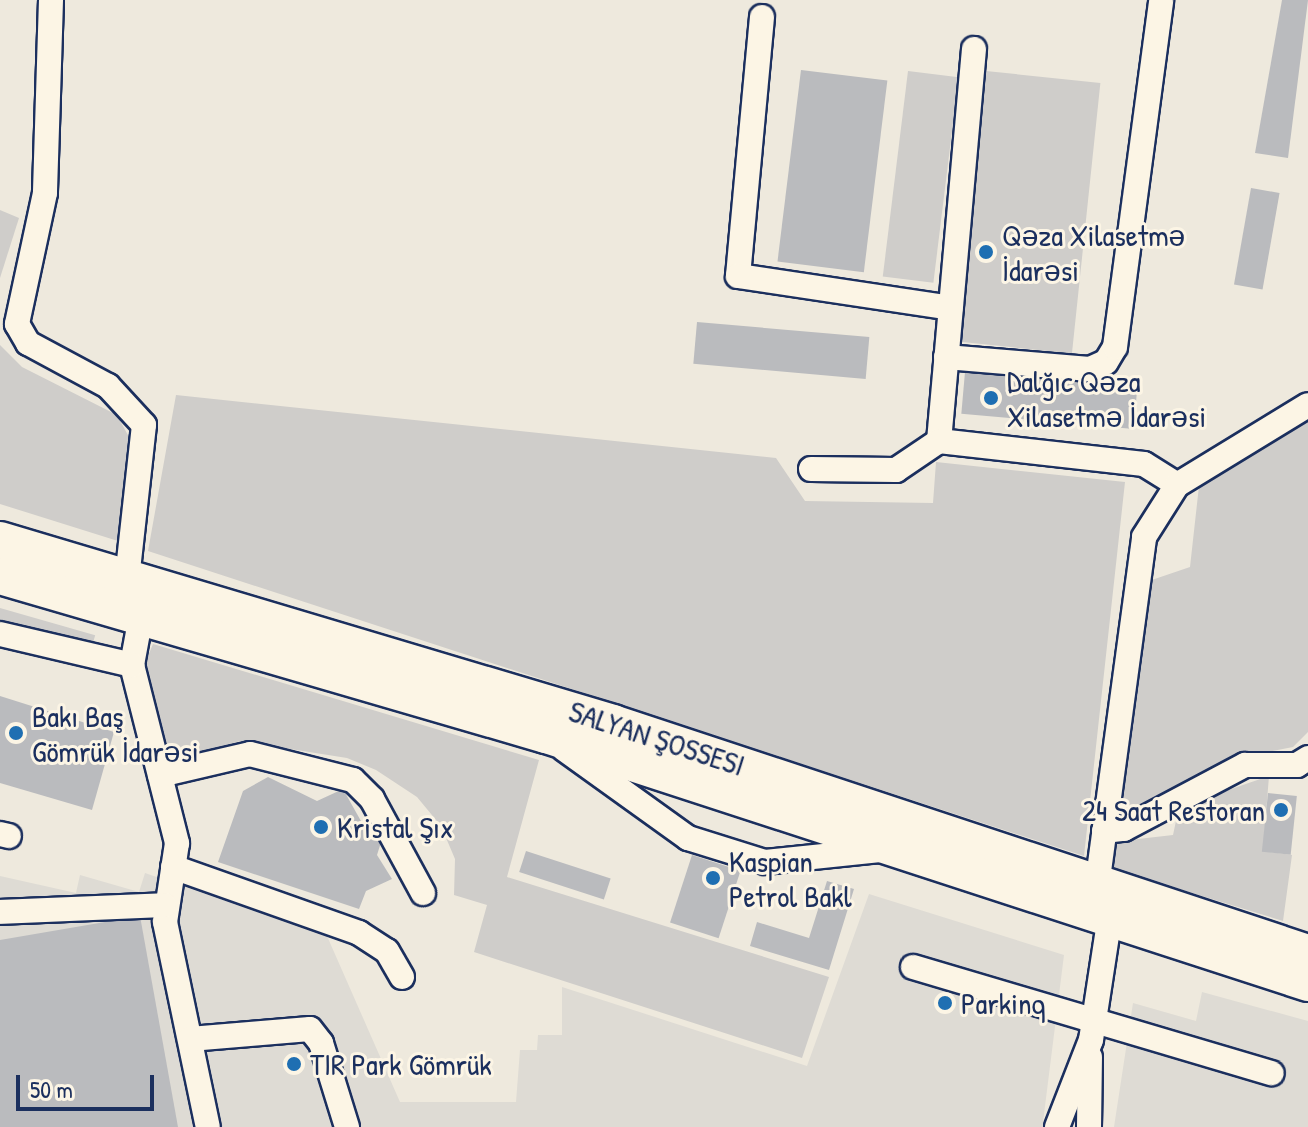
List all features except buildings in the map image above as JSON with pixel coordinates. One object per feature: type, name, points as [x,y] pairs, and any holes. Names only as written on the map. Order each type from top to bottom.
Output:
[{"type":"highway","name":"SALYAN ŞOSSESI","points":[[0,540],[613,723],[1307,956]]},
{"type":"highway","name":"SALYAN ŞOSSESI","points":[[0,576],[546,735],[1109,922],[1307,956]]},
{"type":"lane","points":[[51,0],[45,193],[17,324],[28,343],[108,386],[144,425],[127,578]]},
{"type":"lane","points":[[946,357],[1090,369],[1115,347],[1161,1]]},
{"type":"lane","points":[[762,17],[738,276],[951,308]]},
{"type":"lane","points":[[939,441],[974,49]]},
{"type":"lane","points":[[1097,886],[1134,569],[1158,508],[1177,485],[1308,405]]},
{"type":"lane","points":[[811,469],[896,470],[939,441],[1144,464],[1177,485]]},
{"type":"lane","points":[[141,616],[132,665],[176,828],[173,867],[164,905],[208,1127]]},
{"type":"lane","points":[[0,634],[132,665]]},
{"type":"lane","points":[[546,735],[688,838],[765,862],[892,849]]},
{"type":"lane","points":[[160,775],[250,754],[353,780],[372,799],[423,893]]},
{"type":"lane","points":[[1104,831],[1124,829],[1245,765],[1297,765],[1308,758]]},
{"type":"lane","points":[[173,867],[359,933],[387,951],[402,977]]},
{"type":"lane","points":[[0,912],[164,905]]},
{"type":"lane","points":[[1089,1127],[1092,1030],[1109,922]]},
{"type":"lane","points":[[913,967],[1092,1030],[1272,1073]]},
{"type":"lane","points":[[190,1039],[310,1029],[321,1043],[347,1127]]},
{"type":"lane","points":[[1057,1127],[1092,1030]]},
{"type":"shaded area","points":[[908,71],[959,77],[933,283],[883,276]]},
{"type":"shaded area","points":[[986,71],[1100,83],[1072,354],[958,342]]},
{"type":"shaded area","points":[[0,210],[19,218],[0,278]]},
{"type":"shaded area","points":[[0,345],[22,367],[117,415],[130,439],[118,541],[0,504]]},
{"type":"shaded area","points":[[176,395],[776,458],[805,501],[933,503],[936,462],[1125,482],[1084,856],[148,551]]},
{"type":"shaded area","points":[[1308,415],[1308,732],[1293,747],[1241,757],[1117,817],[1140,584],[1190,567],[1199,486]]},
{"type":"shaded area","points":[[0,608],[95,635],[92,646],[0,619]]},
{"type":"shaded area","points":[[153,644],[539,760],[507,877],[829,977],[802,1058],[474,952],[487,905],[454,895],[455,859],[441,826],[417,797],[376,770],[347,758],[240,741],[172,760],[143,668]]},
{"type":"shaded area","points":[[1269,776],[1263,851],[1292,855],[1283,921],[1114,869],[1112,842],[1173,835],[1179,807]]},
{"type":"shaded area","points":[[145,873],[327,936],[400,1102],[516,1102],[520,1050],[537,1050],[538,1035],[562,1035],[562,987],[807,1066],[869,894],[1064,955],[1043,1122],[1056,1127],[0,1127],[0,876],[76,893],[80,875],[139,892]]},
{"type":"shaded area","points":[[1202,992],[1308,1021],[1308,1127],[1114,1127],[1133,1003],[1196,1021]]},
{"type":"place","name":"Qəza Xilasetmə İdarəsi","points":[[986,252]]},
{"type":"place","name":"Dalğıc Qəza Xilasetmə İdarəsi","points":[[991,398]]},
{"type":"place","name":"Bakı Baş Gömrük İdarəsi","points":[[16,733]]},
{"type":"place","name":"24 Saat Restoran","points":[[1281,810]]},
{"type":"place","name":"Kristal Şıx","points":[[321,827]]},
{"type":"place","name":"Kaspian Petrol Bakl","points":[[713,878]]},
{"type":"place","name":"Parkinq","points":[[945,1003]]},
{"type":"place","name":"TIR Park Gömrük","points":[[294,1064]]}]
